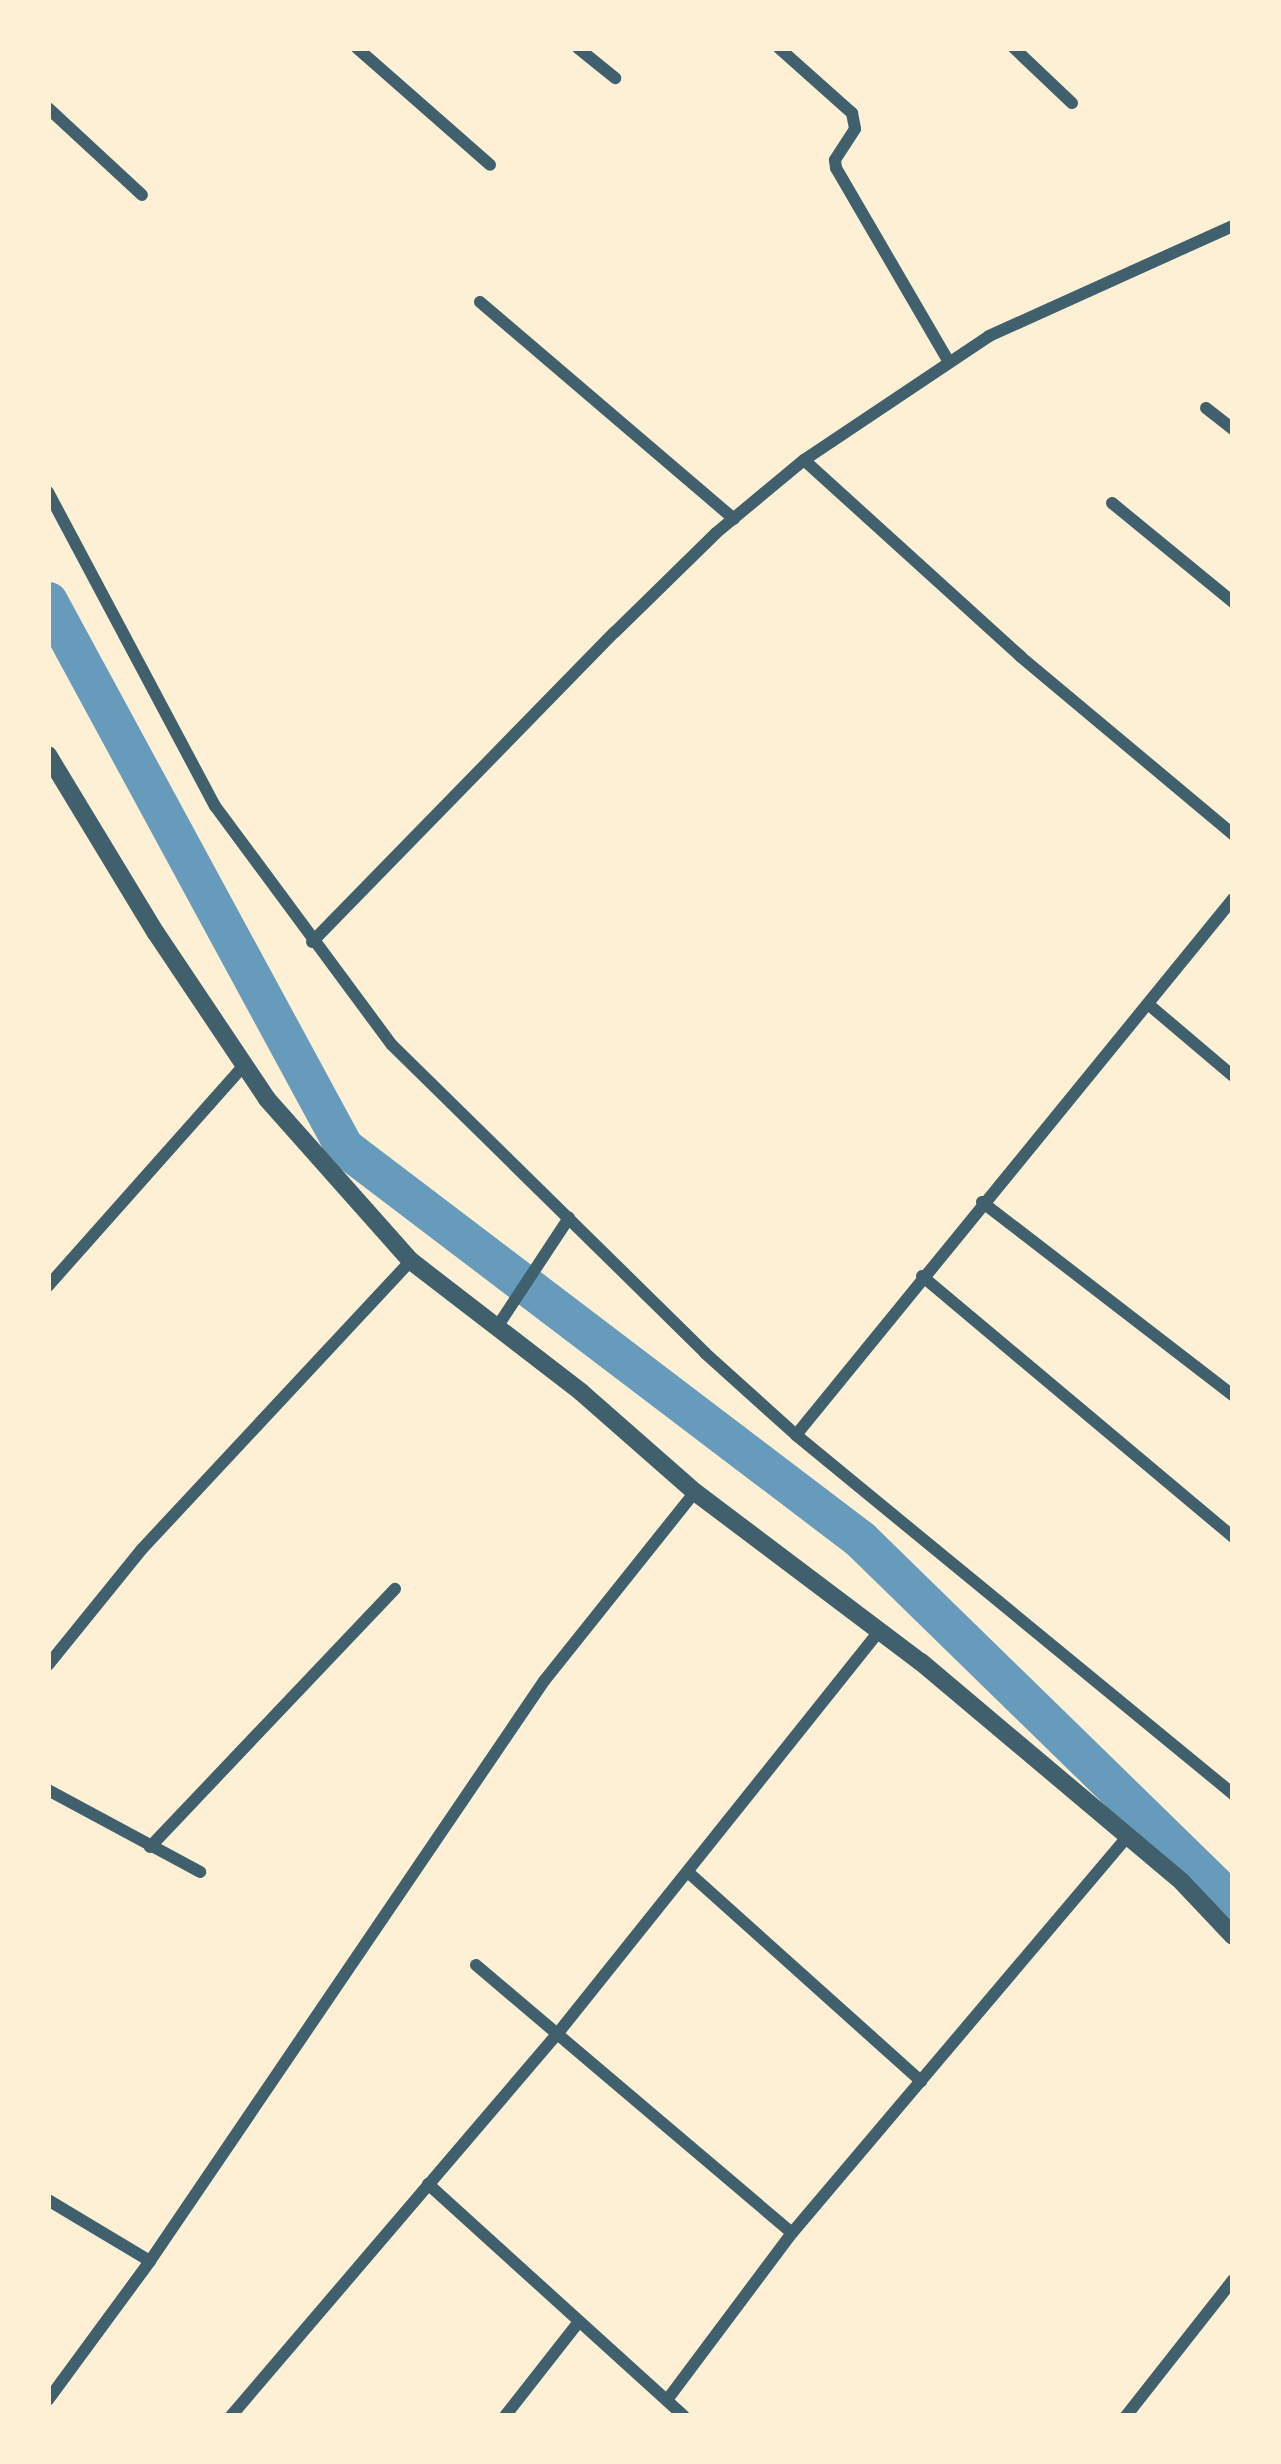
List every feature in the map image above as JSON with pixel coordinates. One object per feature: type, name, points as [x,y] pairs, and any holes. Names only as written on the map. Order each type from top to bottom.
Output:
[{"type":"street","points":[[357,48],[490,166]]},
{"type":"street","points":[[578,48],[615,78]]},
{"type":"street","points":[[779,48],[851,113],[855,129],[836,157],[836,168],[947,359]]},
{"type":"street","points":[[1014,48],[1072,103]]},
{"type":"street","points":[[48,108],[142,195]]},
{"type":"street","points":[[312,942],[615,632],[804,460],[947,359],[1060,300],[1233,226]]},
{"type":"street","points":[[480,302],[734,519]]},
{"type":"street","points":[[1206,408],[1233,429]]},
{"type":"street","points":[[804,460],[1021,657],[1233,834]]},
{"type":"street","points":[[48,491],[215,806],[392,1046],[796,1435],[1233,1794]]},
{"type":"street","points":[[1112,503],[1233,602]]},
{"type":"street","points":[[48,754],[244,1065],[282,1117],[411,1261],[695,1492],[920,1662],[1182,1882],[1233,1936]]},
{"type":"street","points":[[796,1435],[1148,1004],[1153,991],[1233,899]]},
{"type":"street","points":[[1148,1004],[1233,1076]]},
{"type":"street","points":[[48,1286],[244,1065]]},
{"type":"street","points":[[982,1202],[1233,1395]]},
{"type":"street","points":[[496,1327],[569,1218]]},
{"type":"street","points":[[48,1665],[142,1549],[411,1261]]},
{"type":"street","points":[[922,1276],[1233,1537]]},
{"type":"street","points":[[48,2400],[150,2261],[544,1681],[695,1492]]},
{"type":"street","points":[[150,1847],[395,1589]]},
{"type":"street","points":[[230,2416],[557,2033],[877,1634]]},
{"type":"street","points":[[48,1790],[200,1872]]},
{"type":"street","points":[[667,2401],[792,2233],[1127,1837]]},
{"type":"street","points":[[689,1873],[921,2081]]},
{"type":"street","points":[[476,1965],[792,2233]]},
{"type":"street","points":[[428,2184],[684,2416]]},
{"type":"street","points":[[48,2200],[150,2261]]},
{"type":"street","points":[[1126,2416],[1233,2280]]},
{"type":"street","points":[[505,2416],[578,2323]]},
{"type":"waterway","points":[[48,601],[344,1147],[860,1539],[1233,1903]]}]
